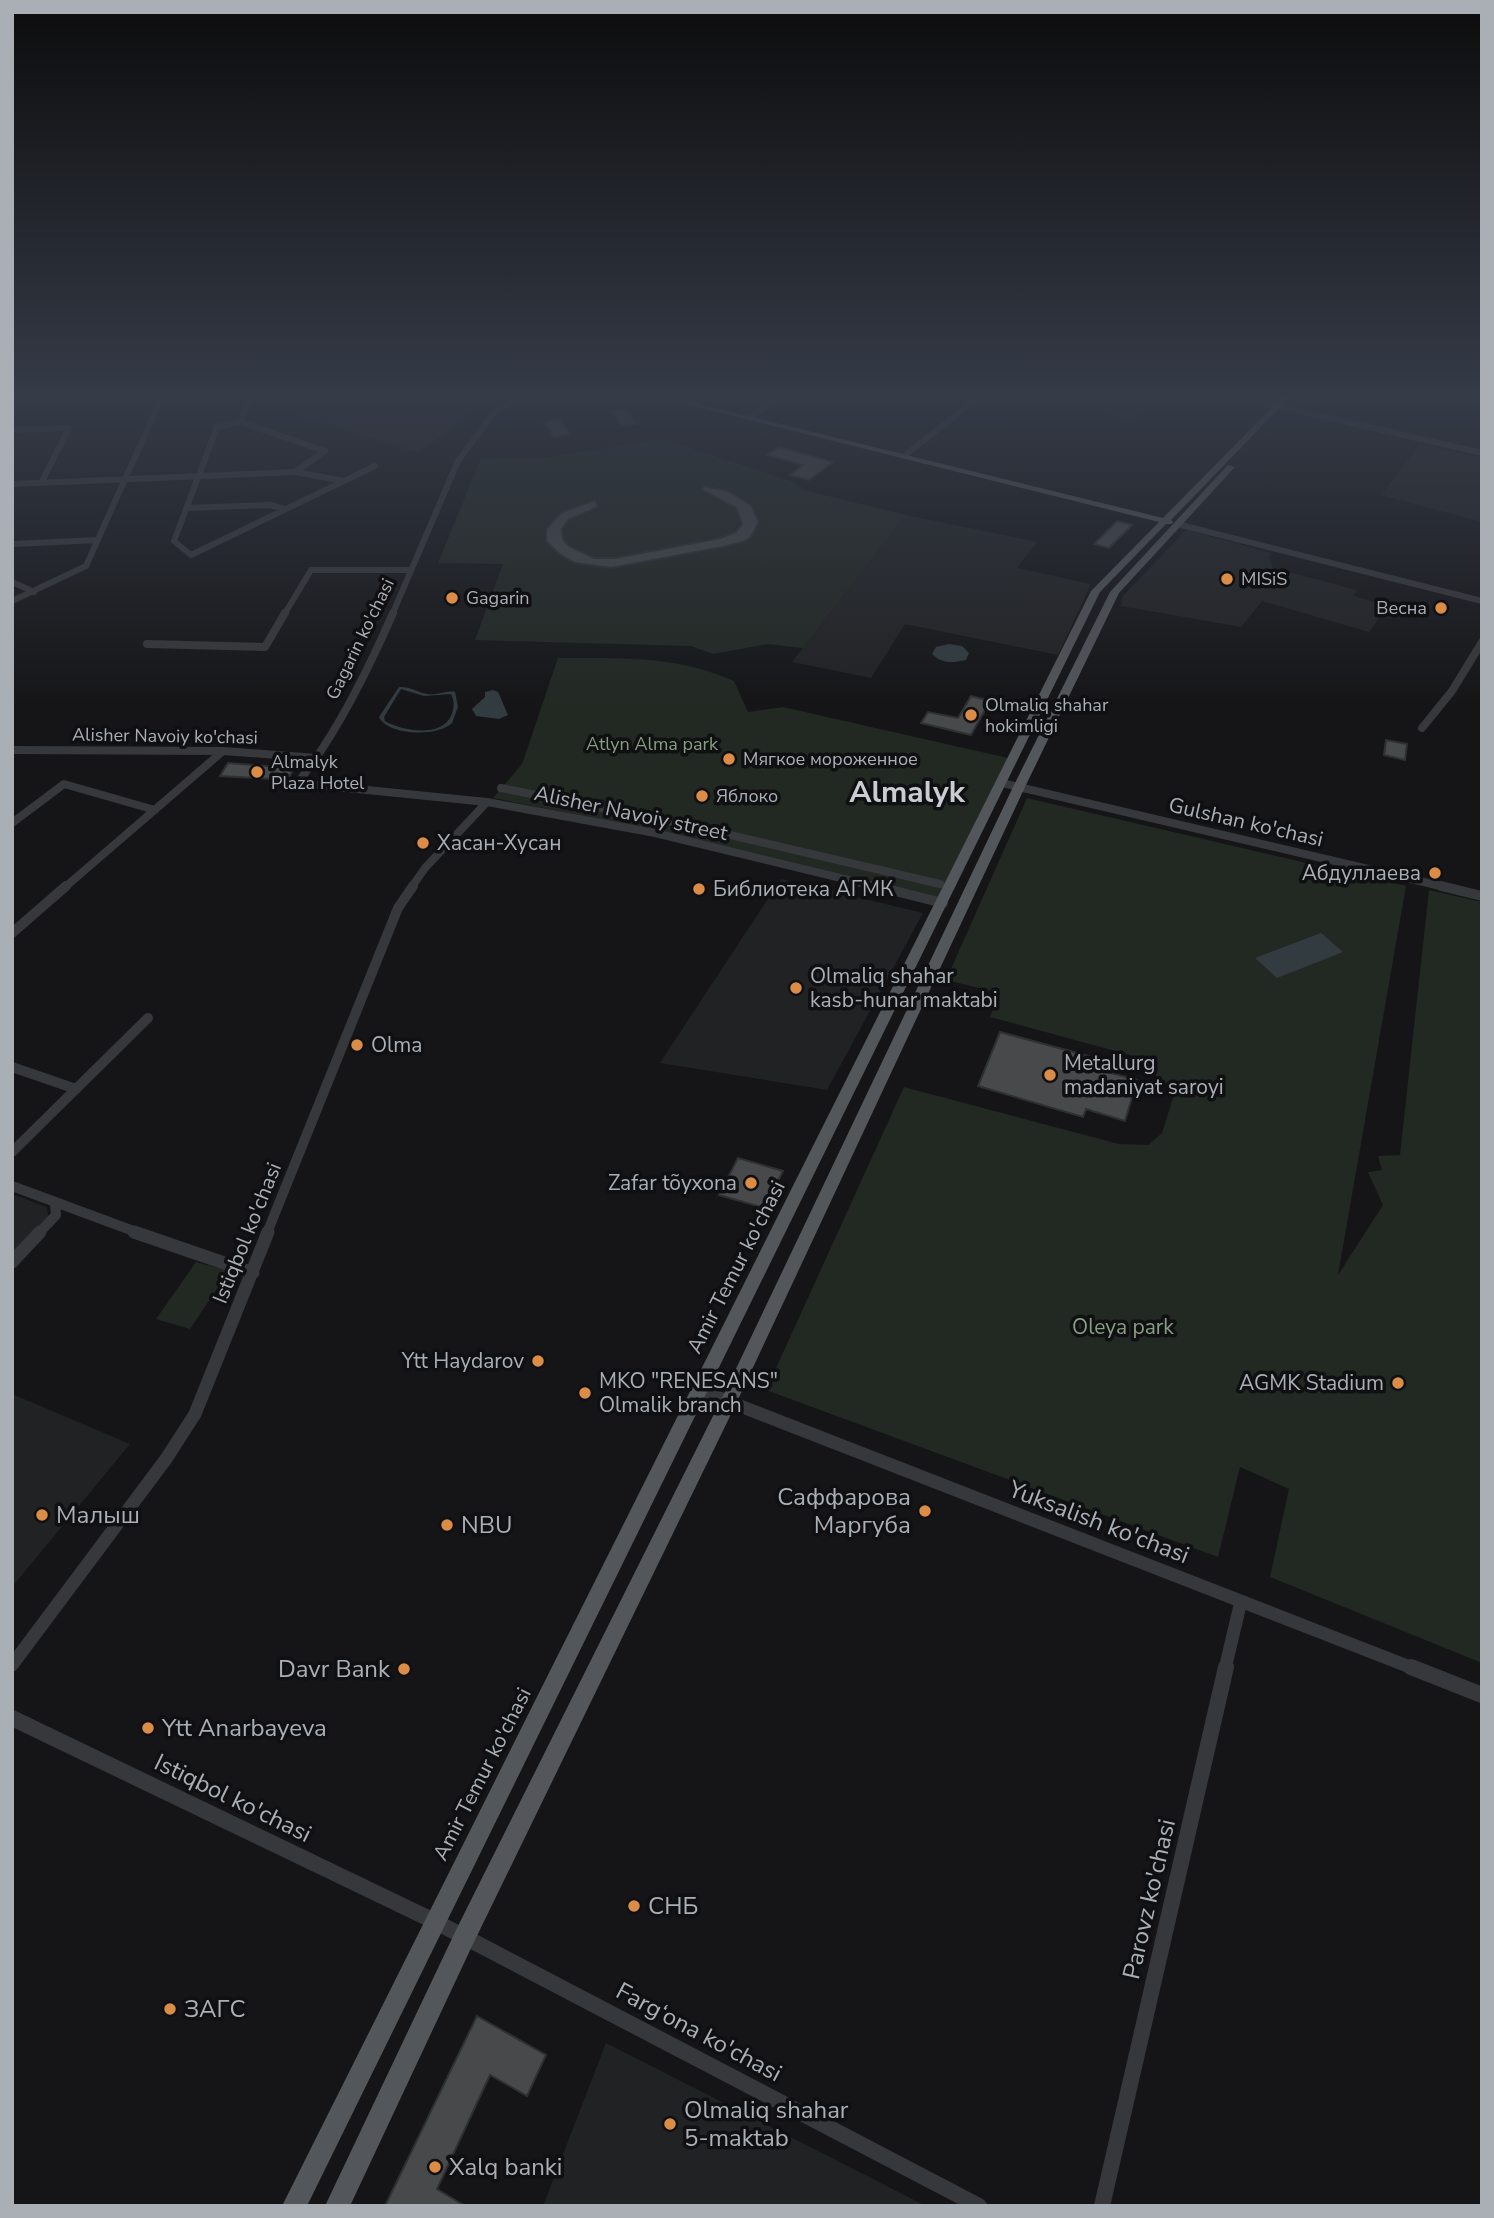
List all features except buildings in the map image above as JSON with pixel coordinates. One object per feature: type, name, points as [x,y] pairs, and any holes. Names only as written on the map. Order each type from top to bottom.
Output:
[{"type":"main road","points":[[1081,501],[1171,523]]},
{"type":"main road","name":"Amir Temur ko'chasi","points":[[293,2206],[1096,591],[1193,501]]},
{"type":"main road","name":"Amir Temur ko'chasi","points":[[337,2206],[465,1936],[729,1401],[1019,787],[1115,592],[1171,523]]},
{"type":"main road","points":[[909,969],[930,975]]},
{"type":"main road","points":[[840,1110],[865,1113]]},
{"type":"street","points":[[12,601],[86,566],[115,501]]},
{"type":"street","points":[[189,501],[174,541],[191,555],[302,501]]},
{"type":"street","name":"Gagarin ko'chasi","points":[[307,784],[302,777],[317,758],[377,650],[441,501]]},
{"type":"street","points":[[186,508],[270,505],[284,509]]},
{"type":"street","points":[[1171,523],[1482,601]]},
{"type":"street","points":[[12,544],[98,540]]},
{"type":"street","points":[[147,644],[265,647],[311,570],[411,570]]},
{"type":"street","points":[[12,582],[34,592]]},
{"type":"street","points":[[1422,728],[1452,691],[1482,642]]},
{"type":"street","name":"Alisher Navoiy ko'chasi","points":[[12,750],[223,751],[317,758]]},
{"type":"street","points":[[12,933],[223,751]]},
{"type":"street","name":"Gulshan ko'chasi","points":[[1002,783],[1482,896]]},
{"type":"street","name":"Alisher Navoiy street","points":[[307,784],[487,802],[655,834],[943,903]]},
{"type":"street","points":[[12,823],[64,785],[155,810]]},
{"type":"street","points":[[501,788],[683,824],[940,884]]},
{"type":"street","name":"Istiqbol ko'chasi","points":[[12,1665],[166,1459],[188,1425],[253,1273],[398,908],[425,869],[487,802]]},
{"type":"street","points":[[12,1152],[148,1018]]},
{"type":"street","points":[[12,1067],[76,1089]]},
{"type":"street","points":[[12,1186],[55,1204],[253,1273]]},
{"type":"street","points":[[12,1262],[57,1215],[55,1204]]},
{"type":"street","name":"Yuksalish ko'chasi","points":[[699,1390],[1482,1695]]},
{"type":"street","name":"Parovz ko'chasi","points":[[1102,2206],[1241,1601]]},
{"type":"street","name":"Istiqbol ko'chasi","points":[[12,1718],[434,1921]]},
{"type":"street","name":"Farg‘ona ko'chasi","points":[[434,1921],[979,2206]]},
{"type":"shaded area","points":[[1402,501],[1482,501],[1482,522]]},
{"type":"shaded area","points":[[906,515],[1037,542],[1017,568],[1091,584],[1058,655],[905,624],[871,678],[792,662]]},
{"type":"shaded area","name":"MISiS","points":[[1186,530],[1271,553],[1269,557],[1273,568],[1357,590],[1353,596],[1388,606],[1369,632],[1262,601],[1241,627],[1121,606],[1122,597]]},
{"type":"shaded area","points":[[949,644],[962,646],[969,653],[966,660],[948,662],[932,654],[936,647]]},
{"type":"shaded area","points":[[399,687],[431,694],[455,692],[458,707],[452,723],[436,731],[402,731],[392,728],[379,717]],"holes":[[[401,689],[424,696],[451,694],[453,708],[446,723],[430,730],[411,730],[385,721],[384,717]]]},
{"type":"shaded area","points":[[485,692],[498,692],[508,715],[499,719],[476,716],[472,709],[485,697]]},
{"type":"shaded area","name":"Olmaliq shahar kasb-hunar maktabi","points":[[781,879],[923,913],[827,1090],[660,1063]]},
{"type":"shaded area","points":[[1321,933],[1343,952],[1277,978],[1255,958]]},
{"type":"shaded area","points":[[12,1194],[47,1207],[48,1217],[12,1254]]},
{"type":"shaded area","name":"Малыш","points":[[12,1394],[130,1444],[12,1587]]},
{"type":"shaded area","name":"Olmaliq shahar 5-maktab","points":[[606,2043],[926,2206],[543,2206]]},
{"type":"green space","points":[[464,501],[847,501],[906,515],[803,648],[768,644],[713,654],[691,646],[475,640],[503,564],[438,563]]},
{"type":"green space","name":"Atlyn Alma park","points":[[558,658],[648,660],[691,666],[734,681],[748,712],[783,707],[1008,758],[940,898],[676,834],[493,798],[522,764]]},
{"type":"green space","name":"Oleya park","points":[[1027,798],[1406,886],[1338,1275],[1383,1205],[1368,1172],[1382,1170],[1378,1156],[1400,1155],[1429,890],[1482,902],[1482,1663],[1270,1577],[1289,1489],[1240,1467],[1218,1557],[766,1390],[904,1087],[1119,1144],[1148,1145],[1162,1133],[1175,1091],[1130,1055],[990,1017],[1000,993],[946,980]]},
{"type":"green space","points":[[196,1262],[229,1271],[190,1329],[156,1319]]},
{"type":"place","name":"MISiS","points":[[1227,579]]},
{"type":"place","name":"Gagarin","points":[[452,598]]},
{"type":"place","name":"Весна","points":[[1441,608]]},
{"type":"place","name":"Olmaliq shahar hokimligi","points":[[971,715]]},
{"type":"place","name":"Мягкое мороженное","points":[[729,759]]},
{"type":"place","name":"Almalyk Plaza Hotel","points":[[257,772]]},
{"type":"place","name":"Яблоко","points":[[702,796]]},
{"type":"place","name":"Хасан-Хусан","points":[[423,843]]},
{"type":"place","name":"Абдуллаева","points":[[1435,873]]},
{"type":"place","name":"Библиотека АГМК","points":[[699,889]]},
{"type":"place","name":"Olmaliq shahar kasb-hunar maktabi","points":[[796,988]]},
{"type":"place","name":"Olma","points":[[357,1045]]},
{"type":"place","name":"Metallurg madaniyat saroyi","points":[[1050,1075]]},
{"type":"place","name":"Zafar tõyxona","points":[[751,1183]]},
{"type":"place","name":"Ytt Haydarov","points":[[538,1361]]},
{"type":"place","name":"AGMK Stadium","points":[[1398,1383]]},
{"type":"place","name":"MKO \"RENESANS\" Olmalik branch","points":[[585,1393]]},
{"type":"place","name":"Саффарова Маргуба","points":[[925,1511]]},
{"type":"place","name":"Малыш","points":[[42,1515]]},
{"type":"place","name":"NBU","points":[[447,1525]]},
{"type":"place","name":"Davr Bank","points":[[404,1669]]},
{"type":"place","name":"Ytt Anarbayeva","points":[[148,1728]]},
{"type":"place","name":"СНБ","points":[[634,1906]]},
{"type":"place","name":"ЗАГС","points":[[170,2009]]},
{"type":"place","name":"Olmaliq shahar 5-maktab","points":[[670,2124]]},
{"type":"place","name":"Xalq banki","points":[[435,2167]]},
{"type":"district","name":"Almalyk","points":[[907,792]]}]
